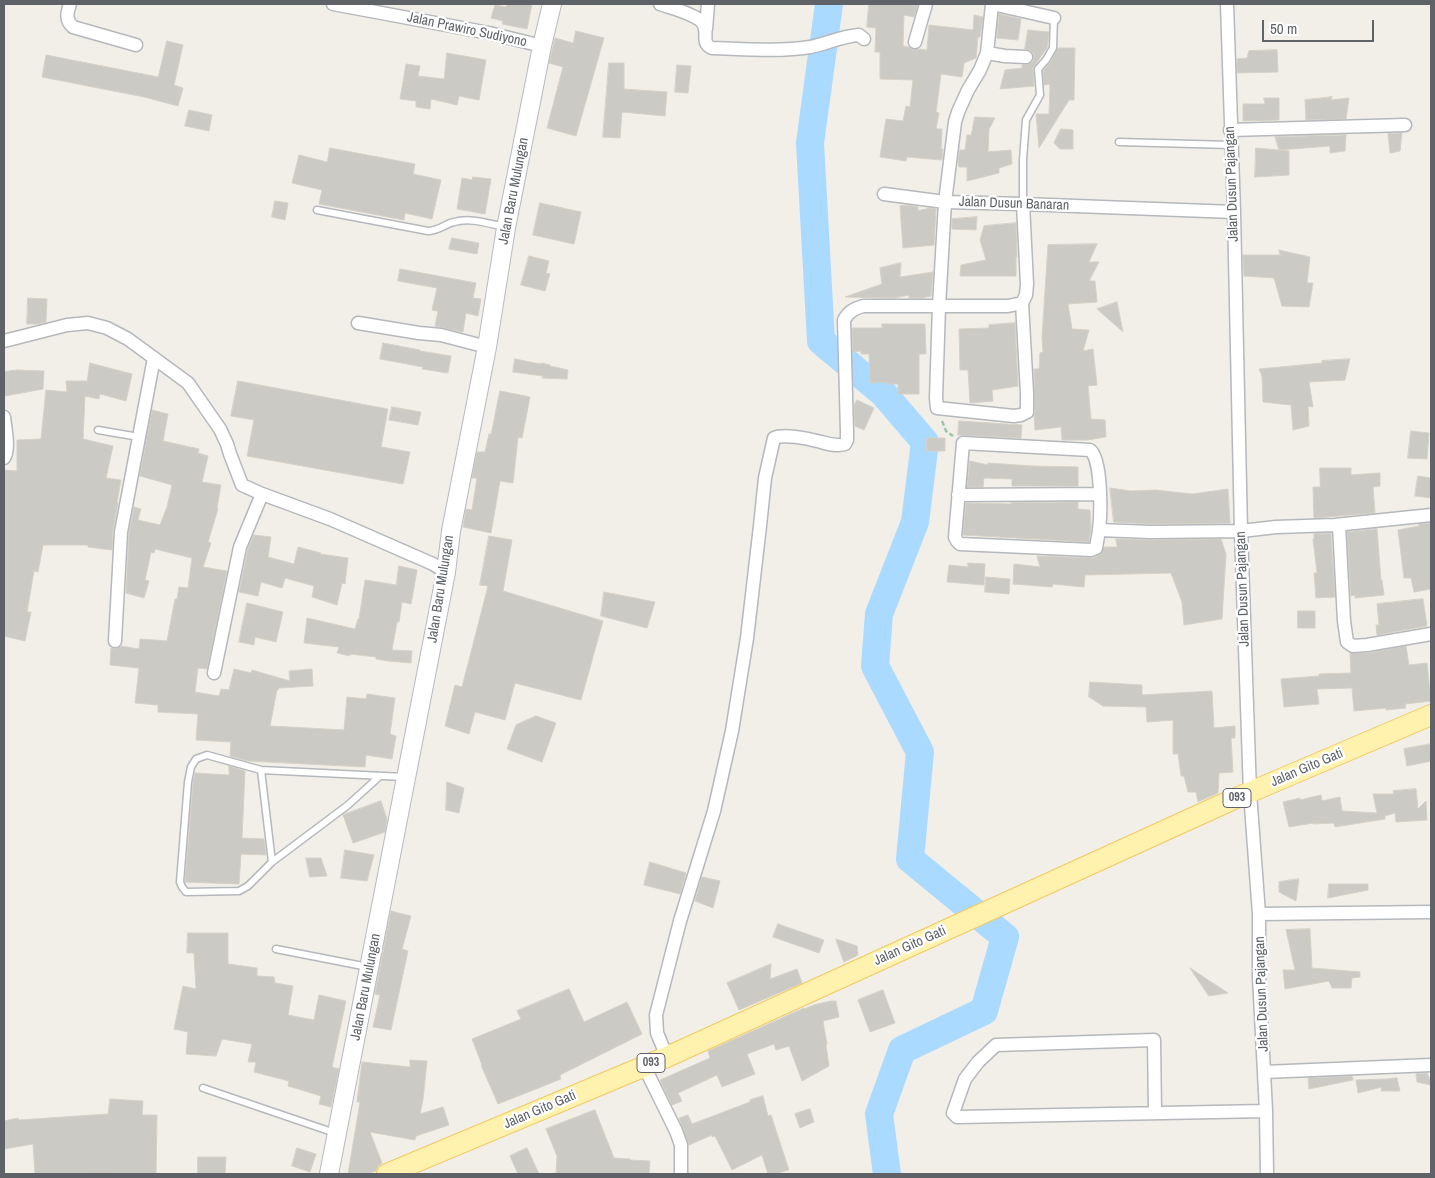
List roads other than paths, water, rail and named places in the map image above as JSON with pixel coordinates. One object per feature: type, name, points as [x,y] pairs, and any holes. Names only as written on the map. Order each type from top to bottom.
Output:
[{"type":"main road","name":"Jalan Baru Mulungan","points":[[329,1174],[446,572],[451,531],[488,347],[506,228],[552,4]]},
{"type":"main road","name":"Jalan Gito Gati","points":[[387,1174],[666,1057],[1250,793],[1431,715]]},
{"type":"street","points":[[70,4],[67,20],[73,27],[136,45]]},
{"type":"street","name":"Jalan Prawiro Sudiyono","points":[[333,4],[489,33],[542,46]]},
{"type":"street","points":[[660,4],[702,21],[706,29]]},
{"type":"street","points":[[708,4],[705,43],[712,48],[787,49],[810,47],[859,34],[864,39]]},
{"type":"street","points":[[915,42],[926,4]]},
{"type":"street","name":"Jalan Dusun Banaran","points":[[1054,18],[991,4],[987,53],[980,70],[968,90],[955,122],[945,202],[1234,212]]},
{"type":"street","name":"Jalan Dusun Pajangan","points":[[1227,4],[1241,531],[1250,793],[1260,914],[1259,977],[1266,1111],[1267,1174]]},
{"type":"street","points":[[987,53],[1026,57]]},
{"type":"street","points":[[1230,130],[1405,125]]},
{"type":"street","points":[[884,194],[945,202],[939,306],[937,408],[1014,416],[1021,416],[1027,412],[1022,303],[1026,295],[1027,284],[1023,204]]},
{"type":"street","points":[[666,1057],[657,1032],[656,1015],[680,921],[714,811],[732,731],[747,638],[765,478],[774,438],[780,436],[815,440],[838,446],[845,444],[847,440],[847,385],[844,320],[848,313],[855,308],[863,306],[1008,306],[1022,303]]},
{"type":"street","points":[[4,341],[67,325],[88,323],[107,328],[128,339],[188,383],[220,429],[242,485],[330,519],[433,564],[446,572]]},
{"type":"street","points":[[358,323],[441,335],[488,347]]},
{"type":"street","points":[[115,641],[121,532],[154,358]]},
{"type":"street","points":[[4,417],[7,454],[4,458]]},
{"type":"street","points":[[963,443],[1090,450],[1095,455],[1100,494],[1099,530],[1096,548],[1091,550],[960,544],[956,541],[963,443]]},
{"type":"street","points":[[214,673],[240,547],[262,494]]},
{"type":"street","points":[[958,494],[1100,494]]},
{"type":"street","points":[[1099,530],[1151,532],[1241,531],[1276,527],[1339,525],[1431,514]]},
{"type":"street","points":[[1339,525],[1347,642],[1354,646],[1367,645],[1431,634]]},
{"type":"street","points":[[1260,914],[1429,912]]},
{"type":"street","points":[[1155,1114],[1154,1040],[996,1045],[978,1062],[965,1079],[953,1114],[957,1117],[1155,1114],[1266,1111]]},
{"type":"street","points":[[644,1066],[681,1145],[682,1174]]},
{"type":"street","points":[[1264,1072],[1431,1066]]},
{"type":"lane","points":[[1023,204],[1023,160],[1026,120],[1040,95],[1038,69],[1053,48],[1054,18]]},
{"type":"lane","points":[[1119,142],[1231,145]]},
{"type":"lane","points":[[318,210],[428,231],[434,231],[462,220],[473,220],[506,228]]},
{"type":"lane","points":[[98,430],[139,437]]},
{"type":"lane","points":[[380,776],[348,805],[272,862],[248,886],[239,891],[186,892],[182,887],[180,882],[188,782],[191,767],[196,759],[207,755],[261,770],[380,776],[407,778]]},
{"type":"lane","points":[[261,770],[272,862]]},
{"type":"lane","points":[[276,949],[370,968]]},
{"type":"lane","points":[[203,1088],[337,1134]]},
{"type":"waterway","points":[[829,4],[810,143],[821,341],[883,393],[925,442],[915,522],[879,614],[875,666],[920,752],[910,859],[1005,937],[984,1011],[902,1050],[879,1114],[887,1174]]}]
